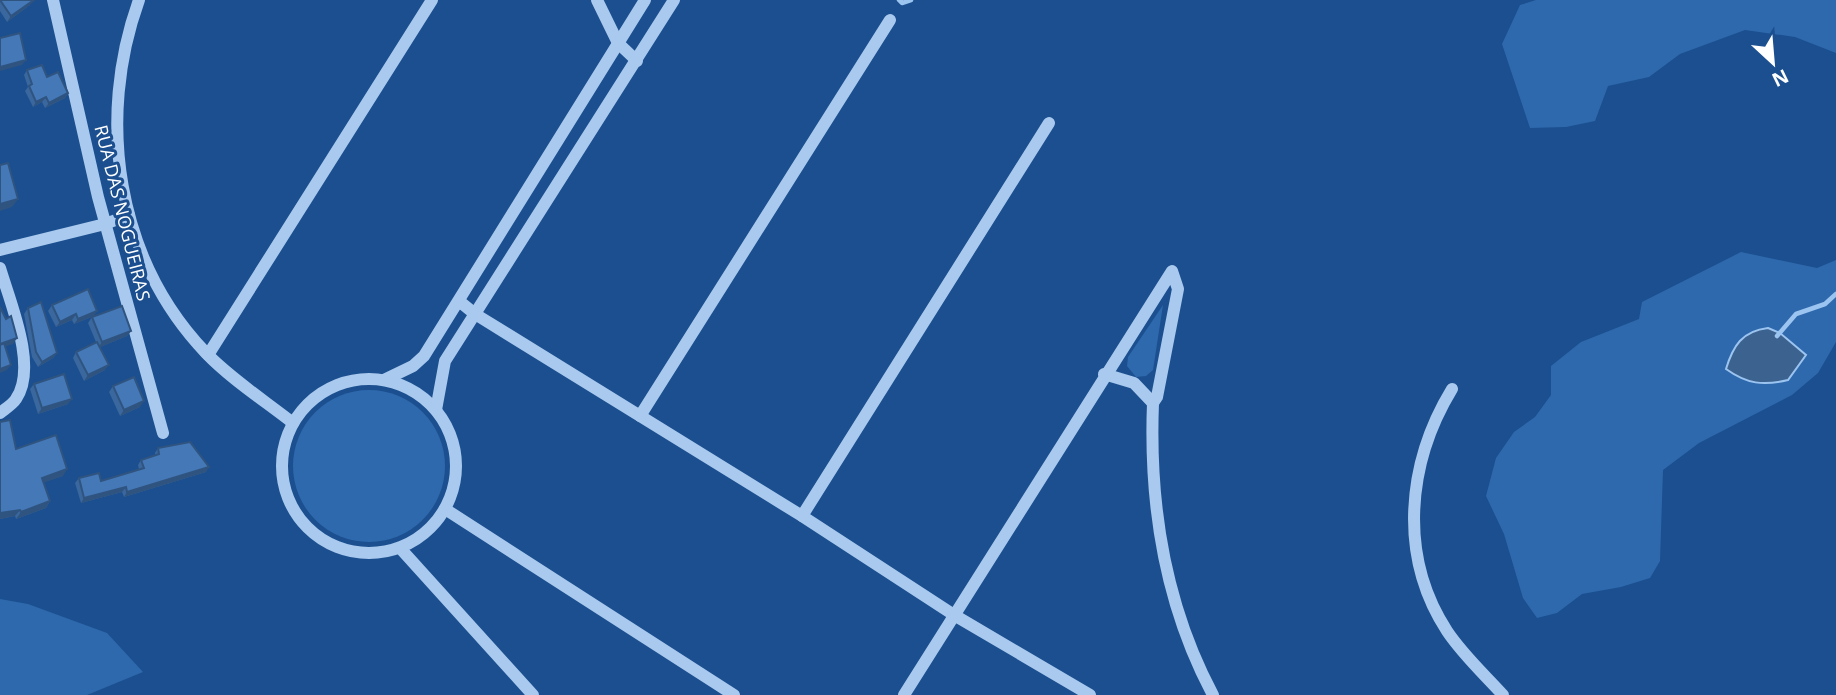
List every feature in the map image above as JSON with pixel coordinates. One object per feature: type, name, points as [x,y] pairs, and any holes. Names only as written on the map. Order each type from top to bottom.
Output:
[{"type":"street","name":"RUA DAS NOGUEIRAS","points":[[52,0],[105,224],[163,433]]},
{"type":"street","points":[[139,0],[125,46],[117,101],[118,157],[129,215],[159,288],[208,355],[293,423]]},
{"type":"street","points":[[208,355],[432,0]]},
{"type":"street","points":[[597,0],[618,43],[637,61]]},
{"type":"street","points":[[384,380],[413,366],[424,356],[645,0]]},
{"type":"street","points":[[436,410],[445,361],[674,0]]},
{"type":"street","points":[[640,416],[890,20]]},
{"type":"street","points":[[802,516],[1049,123]]},
{"type":"street","points":[[0,250],[105,224],[129,215]]},
{"type":"street","points":[[0,268],[23,350],[25,376],[16,400],[0,413]]},
{"type":"street","points":[[904,695],[1104,374],[1172,271],[1178,289],[1153,403],[1153,477],[1164,562],[1182,625],[1213,695]]},
{"type":"street","points":[[459,301],[475,314],[802,516],[954,615],[1090,695]]},
{"type":"street","points":[[1104,374],[1134,383],[1153,403]]},
{"type":"street","points":[[369,379],[384,380],[413,390],[436,410],[452,436],[457,465],[452,495],[446,509],[426,533],[400,548],[370,554],[347,551],[326,542],[303,523],[287,497],[283,452],[293,423],[313,400],[339,384],[369,379]]},
{"type":"street","points":[[1452,389],[1430,430],[1417,474],[1415,543],[1426,588],[1445,628],[1473,664],[1503,695]]},
{"type":"street","points":[[446,509],[734,695]]},
{"type":"street","points":[[400,548],[533,695]]},
{"type":"shaded area","points":[[1536,0],[1836,0],[1836,53],[1795,37],[1745,30],[1680,54],[1649,77],[1608,86],[1595,121],[1566,127],[1530,128],[1502,44],[1520,5]]},
{"type":"shaded area","points":[[1741,252],[1817,268],[1836,260],[1836,342],[1818,373],[1792,395],[1699,443],[1663,470],[1660,561],[1650,578],[1621,587],[1582,594],[1557,613],[1537,618],[1523,598],[1504,534],[1486,496],[1496,458],[1514,432],[1535,417],[1551,395],[1551,366],[1581,342],[1639,319],[1642,302]]},
{"type":"shaded area","points":[[1163,305],[1153,370],[1146,376],[1136,377],[1127,366],[1128,357]]},
{"type":"shaded area","points":[[1768,328],[1780,333],[1806,355],[1788,380],[1756,382],[1741,378],[1726,369],[1732,353],[1745,336]]},
{"type":"shaded area","points":[[369,390],[398,395],[423,412],[440,437],[445,466],[440,495],[423,520],[398,537],[369,542],[340,537],[315,520],[298,495],[293,466],[298,437],[315,412],[340,395]]},
{"type":"shaded area","points":[[0,599],[28,604],[107,633],[143,672],[87,695],[0,695]]},
{"type":"building","points":[[0,0],[34,0],[11,16]]},
{"type":"building","points":[[20,33],[26,60],[0,67],[0,38]]},
{"type":"building","points":[[42,65],[47,77],[58,72],[68,93],[49,103],[46,97],[36,102],[29,86],[32,84],[27,70]]},
{"type":"building","points":[[8,163],[18,199],[0,204],[0,165]]},
{"type":"building","points":[[88,289],[97,311],[78,319],[76,314],[60,322],[52,305]]},
{"type":"building","points":[[41,302],[57,353],[42,362],[36,352],[28,308]]},
{"type":"building","points":[[122,306],[131,331],[102,342],[92,317]]},
{"type":"building","points":[[0,307],[6,319],[11,316],[17,338],[0,344]]},
{"type":"building","points":[[97,342],[109,365],[88,375],[76,352]]},
{"type":"building","points":[[4,343],[11,365],[0,369],[0,345]]},
{"type":"building","points":[[64,374],[72,399],[42,408],[34,384]]},
{"type":"building","points":[[134,377],[144,401],[124,410],[113,386]]},
{"type":"building","points":[[10,420],[16,449],[56,435],[67,469],[42,478],[50,501],[21,512],[0,513],[0,422]]},
{"type":"building","points":[[190,442],[209,467],[127,492],[126,487],[84,498],[79,478],[99,473],[101,481],[144,468],[141,460],[159,454],[158,448]]},
{"type":"waterway","points":[[899,0],[902,3],[911,0]]},
{"type":"waterway","points":[[1777,336],[1796,314],[1825,304],[1836,294]]}]
